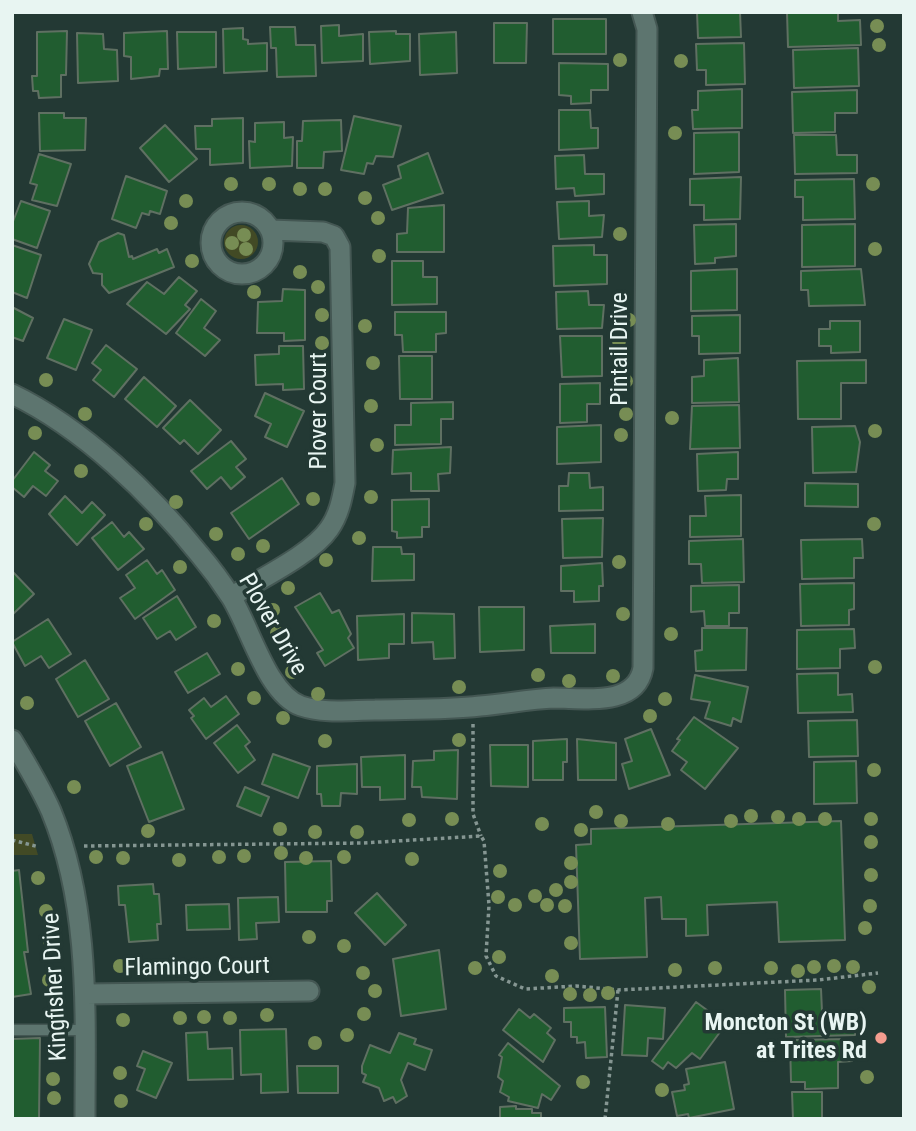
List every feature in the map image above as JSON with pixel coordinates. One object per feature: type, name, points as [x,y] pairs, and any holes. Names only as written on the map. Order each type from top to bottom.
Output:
[{"type":"street","name":"Pintail Drive","points":[[639,685],[643,668],[644,630],[647,29],[642,12]]},
{"type":"street","name":"Plover Court","points":[[231,597],[301,553],[328,531],[340,507],[345,483],[340,247],[334,236],[323,232],[271,230]]},
{"type":"street","name":"Plover Drive","points":[[12,394],[103,454],[150,497],[201,556],[231,597],[270,676],[285,697],[300,706],[323,711],[463,708],[542,699],[624,695],[639,685]]},
{"type":"street","name":"Kingfisher Drive","points":[[12,740],[36,780],[63,846],[78,911],[86,994],[85,1119]]},
{"type":"street","name":"Flamingo Court","points":[[86,994],[309,991]]},
{"type":"lane","points":[[12,1030],[85,1030]]},
{"type":"path","points":[[473,723],[473,814],[484,841],[488,905],[486,956],[496,976],[525,989],[576,986],[618,990],[818,980],[878,973]]},
{"type":"path","points":[[84,846],[363,843],[481,836]]},
{"type":"path","points":[[12,840],[39,847]]},
{"type":"path","points":[[605,1119],[618,990]]},
{"type":"green space","points":[[241,225],[253,230],[258,242],[253,254],[241,259],[229,254],[224,242],[229,230]]},
{"type":"green space","points":[[12,834],[32,834],[38,855],[12,855]]},
{"type":"building","points":[[697,12],[740,12],[741,37],[698,38]]},
{"type":"building","points":[[787,12],[838,12],[838,21],[860,20],[861,45],[788,47]]},
{"type":"building","points":[[553,19],[606,19],[606,54],[553,54]]},
{"type":"building","points":[[494,23],[527,23],[526,63],[494,63]]},
{"type":"building","points":[[339,25],[339,36],[363,34],[363,61],[322,63],[321,26]]},
{"type":"building","points":[[270,27],[295,27],[296,45],[315,45],[316,76],[277,77],[276,48],[271,48]]},
{"type":"building","points":[[243,28],[243,39],[248,40],[248,44],[267,43],[267,71],[224,73],[223,29]]},
{"type":"building","points":[[67,31],[66,75],[61,75],[61,97],[39,98],[38,91],[33,91],[32,76],[37,76],[37,32]]},
{"type":"building","points":[[167,31],[168,69],[160,69],[159,76],[131,79],[131,57],[124,56],[124,33]]},
{"type":"building","points":[[396,31],[396,34],[410,34],[410,61],[370,64],[369,32]]},
{"type":"building","points":[[177,32],[216,32],[216,67],[178,69]]},
{"type":"building","points":[[456,32],[457,73],[420,75],[419,34]]},
{"type":"building","points":[[77,33],[103,34],[104,49],[117,50],[118,81],[78,83]]},
{"type":"building","points":[[744,43],[745,84],[706,85],[706,70],[697,70],[696,44]]},
{"type":"building","points":[[858,48],[859,86],[794,88],[793,50]]},
{"type":"building","points":[[559,63],[608,64],[608,90],[591,90],[591,103],[571,104],[571,96],[559,95]]},
{"type":"building","points":[[742,89],[742,128],[693,129],[692,110],[698,110],[698,91]]},
{"type":"building","points":[[857,90],[857,113],[835,113],[835,132],[793,133],[792,92]]},
{"type":"building","points":[[559,110],[590,110],[591,128],[598,128],[598,148],[559,150]]},
{"type":"building","points":[[39,113],[64,113],[64,118],[86,118],[85,150],[40,151]]},
{"type":"building","points":[[354,116],[401,126],[393,157],[376,156],[373,164],[367,163],[364,174],[341,170]]},
{"type":"building","points":[[243,118],[243,163],[210,165],[210,149],[196,149],[195,126],[212,126],[212,119]]},
{"type":"building","points":[[341,120],[342,151],[324,152],[323,168],[297,168],[297,141],[302,141],[303,121]]},
{"type":"building","points":[[284,122],[284,138],[293,137],[292,166],[250,168],[249,141],[255,142],[255,123]]},
{"type":"building","points":[[165,125],[197,159],[169,182],[140,148]]},
{"type":"building","points":[[739,132],[739,172],[694,174],[694,133]]},
{"type":"building","points":[[794,135],[836,135],[837,155],[857,155],[857,173],[795,174]]},
{"type":"building","points":[[428,153],[443,193],[392,210],[383,185],[401,178],[398,166]]},
{"type":"building","points":[[39,154],[71,164],[57,206],[32,200],[37,185],[30,183]]},
{"type":"building","points":[[584,155],[585,174],[604,174],[604,194],[575,196],[574,188],[556,189],[555,156]]},
{"type":"building","points":[[126,176],[167,191],[160,214],[150,211],[149,215],[142,213],[136,228],[112,219]]},
{"type":"building","points":[[741,177],[740,219],[704,220],[704,205],[690,205],[690,179]]},
{"type":"building","points":[[854,179],[855,219],[803,220],[803,197],[795,197],[795,180]]},
{"type":"building","points":[[21,201],[50,211],[37,248],[12,239],[12,224]]},
{"type":"building","points":[[589,201],[589,216],[604,215],[602,237],[559,239],[557,202]]},
{"type":"building","points":[[444,205],[444,252],[397,252],[397,234],[407,233],[408,208]]},
{"type":"building","points":[[736,224],[736,256],[715,258],[715,263],[695,264],[694,225]]},
{"type":"building","points":[[855,224],[855,266],[802,267],[802,225]]},
{"type":"building","points":[[118,233],[124,235],[129,257],[132,256],[133,259],[157,249],[159,253],[167,249],[174,267],[109,293],[102,285],[102,274],[93,273],[89,264],[99,242]]},
{"type":"building","points":[[12,245],[41,255],[27,298],[12,292]]},
{"type":"building","points":[[594,245],[594,255],[607,255],[607,284],[554,286],[553,246]]},
{"type":"building","points":[[392,261],[423,261],[423,277],[437,277],[437,304],[392,305]]},
{"type":"building","points":[[737,269],[737,310],[691,311],[691,271]]},
{"type":"building","points":[[861,269],[865,305],[809,306],[808,290],[801,290],[801,271]]},
{"type":"building","points":[[179,277],[197,291],[185,305],[190,309],[166,334],[127,304],[147,282],[164,294]]},
{"type":"building","points":[[283,289],[305,290],[305,340],[284,341],[284,333],[257,333],[258,302],[282,301]]},
{"type":"building","points":[[588,291],[589,305],[604,305],[602,328],[557,329],[556,292]]},
{"type":"building","points":[[201,299],[216,311],[204,328],[220,340],[205,356],[176,333]]},
{"type":"building","points":[[12,307],[33,318],[23,341],[12,337]]},
{"type":"building","points":[[395,312],[446,312],[446,333],[436,334],[436,352],[403,352],[402,335],[395,335]]},
{"type":"building","points":[[740,315],[740,353],[699,354],[699,336],[692,336],[692,316]]},
{"type":"building","points":[[64,319],[92,330],[76,370],[47,358]]},
{"type":"building","points":[[830,321],[860,321],[860,352],[831,353],[831,346],[819,346],[819,329],[830,329]]},
{"type":"building","points":[[560,336],[602,336],[602,376],[562,377]]},
{"type":"building","points":[[106,345],[137,369],[114,397],[93,380],[101,370],[92,363]]},
{"type":"building","points":[[279,346],[303,346],[304,389],[283,390],[283,384],[256,385],[255,355],[279,354]]},
{"type":"building","points":[[399,356],[432,356],[432,399],[400,399]]},
{"type":"building","points":[[738,358],[739,402],[692,403],[692,377],[704,376],[704,360]]},
{"type":"building","points":[[866,360],[866,383],[841,383],[841,419],[798,419],[797,361]]},
{"type":"building","points":[[144,377],[176,406],[157,427],[125,399]]},
{"type":"building","points":[[600,383],[600,404],[587,404],[587,422],[560,423],[560,384]]},
{"type":"building","points":[[265,393],[304,411],[287,447],[265,437],[271,424],[255,416]]},
{"type":"building","points":[[190,400],[221,430],[198,454],[184,440],[180,444],[163,428]]},
{"type":"building","points":[[453,402],[453,419],[441,419],[441,444],[395,445],[395,425],[411,425],[411,403]]},
{"type":"building","points":[[739,405],[740,448],[690,449],[692,406]]},
{"type":"building","points":[[601,425],[601,462],[557,464],[557,427]]},
{"type":"building","points":[[855,426],[860,442],[856,472],[813,473],[812,427]]},
{"type":"building","points":[[231,441],[246,459],[236,467],[245,477],[231,489],[221,477],[207,489],[191,471]]},
{"type":"building","points":[[451,447],[450,473],[438,474],[439,491],[411,491],[411,473],[392,474],[393,450]]},
{"type":"building","points":[[34,452],[50,465],[45,471],[58,481],[46,496],[33,486],[24,497],[12,487],[12,481]]},
{"type":"building","points":[[738,452],[738,479],[727,479],[726,490],[698,491],[697,454]]},
{"type":"building","points":[[569,473],[589,473],[590,488],[603,487],[603,510],[559,511],[559,486],[568,486]]},
{"type":"building","points":[[282,478],[299,504],[249,539],[231,513]]},
{"type":"building","points":[[805,483],[858,484],[858,507],[805,506]]},
{"type":"building","points":[[741,495],[741,536],[690,537],[690,516],[706,516],[705,496]]},
{"type":"building","points":[[65,496],[82,513],[92,502],[105,515],[77,545],[49,514]]},
{"type":"building","points":[[429,499],[429,527],[422,527],[422,537],[397,538],[397,532],[392,531],[392,500]]},
{"type":"building","points":[[603,518],[602,557],[563,558],[562,519]]},
{"type":"building","points":[[112,522],[124,537],[129,532],[144,549],[118,570],[92,538]]},
{"type":"building","points":[[743,539],[744,582],[702,583],[701,564],[689,564],[689,541]]},
{"type":"building","points":[[862,539],[863,558],[854,558],[854,578],[802,579],[801,540]]},
{"type":"building","points":[[373,547],[401,547],[402,554],[414,554],[414,580],[372,581]]},
{"type":"building","points":[[147,560],[157,574],[162,570],[175,590],[135,619],[120,598],[135,588],[126,575]]},
{"type":"building","points":[[602,563],[603,586],[599,586],[599,601],[574,602],[574,591],[561,591],[561,566]]},
{"type":"building","points":[[12,571],[34,594],[12,615]]},
{"type":"building","points":[[854,583],[854,609],[849,610],[849,625],[801,626],[800,584]]},
{"type":"building","points":[[739,585],[739,613],[729,613],[729,626],[705,626],[704,611],[691,612],[691,586]]},
{"type":"building","points":[[320,593],[332,613],[339,610],[351,634],[348,638],[354,648],[325,666],[317,653],[323,650],[295,607]]},
{"type":"building","points":[[177,596],[196,627],[176,640],[170,631],[157,639],[143,618]]},
{"type":"building","points":[[479,607],[524,607],[524,650],[480,652]]},
{"type":"building","points":[[412,613],[454,614],[455,658],[434,659],[433,642],[412,643]]},
{"type":"building","points":[[404,614],[404,644],[389,644],[389,658],[358,660],[357,616]]},
{"type":"building","points":[[48,619],[71,654],[49,668],[41,656],[25,666],[12,642]]},
{"type":"building","points":[[595,624],[595,653],[551,653],[550,626]]},
{"type":"building","points":[[702,628],[747,628],[746,670],[696,671],[695,651],[702,650]]},
{"type":"building","points":[[854,629],[855,648],[840,649],[840,668],[797,669],[797,630]]},
{"type":"building","points":[[207,653],[220,674],[188,693],[175,672]]},
{"type":"building","points":[[85,660],[109,699],[78,717],[56,679]]},
{"type":"building","points":[[838,673],[838,695],[852,694],[853,712],[798,713],[797,674]]},
{"type":"building","points":[[695,675],[748,687],[741,722],[733,718],[731,726],[705,718],[710,702],[691,699]]},
{"type":"building","points":[[226,696],[239,714],[206,739],[191,718],[194,716],[189,710],[204,698],[211,707]]},
{"type":"building","points":[[116,703],[141,747],[110,766],[85,721]]},
{"type":"building","points":[[694,717],[738,748],[705,789],[681,770],[687,762],[672,751],[680,740],[677,739]]},
{"type":"building","points":[[857,720],[858,756],[809,757],[808,721]]},
{"type":"building","points":[[237,725],[250,742],[245,746],[255,760],[238,773],[214,743]]},
{"type":"building","points":[[651,729],[670,775],[629,789],[622,764],[632,761],[625,739]]},
{"type":"building","points":[[567,739],[567,762],[563,762],[563,780],[533,780],[533,741]]},
{"type":"building","points":[[577,739],[616,743],[616,780],[578,780]]},
{"type":"building","points":[[490,745],[528,745],[528,787],[491,786]]},
{"type":"building","points":[[458,750],[457,799],[422,797],[421,787],[412,787],[413,761],[434,760],[434,751]]},
{"type":"building","points":[[162,752],[184,809],[149,822],[127,766]]},
{"type":"building","points":[[273,754],[310,767],[298,798],[262,784]]},
{"type":"building","points":[[405,755],[405,799],[380,800],[380,787],[362,787],[361,757]]},
{"type":"building","points":[[856,761],[857,803],[814,804],[814,762]]},
{"type":"building","points":[[357,764],[357,794],[341,793],[340,806],[322,806],[321,794],[317,794],[317,766]]},
{"type":"building","points":[[245,787],[269,797],[261,816],[237,806]]},
{"type":"building","points":[[841,821],[845,940],[779,942],[777,902],[707,905],[708,935],[686,936],[686,919],[662,919],[661,897],[645,898],[647,957],[580,959],[576,845],[591,844],[591,829]]},
{"type":"building","points":[[331,861],[332,901],[327,901],[327,912],[286,912],[285,862]]},
{"type":"building","points":[[19,870],[28,952],[24,952],[31,994],[12,997],[12,871]]},
{"type":"building","points":[[153,884],[154,894],[159,894],[161,924],[157,924],[158,940],[129,942],[125,905],[119,905],[118,886]]},
{"type":"building","points":[[377,893],[406,925],[385,945],[355,913]]},
{"type":"building","points":[[278,897],[279,922],[256,923],[257,939],[239,940],[238,898]]},
{"type":"building","points":[[229,904],[230,929],[187,930],[186,905]]},
{"type":"building","points":[[439,950],[446,1009],[401,1016],[393,959]]},
{"type":"building","points":[[821,989],[822,1012],[854,1012],[855,1035],[786,1037],[785,990]]},
{"type":"building","points":[[696,1002],[726,1024],[700,1059],[692,1053],[676,1068],[668,1062],[663,1069],[652,1061]]},
{"type":"building","points":[[625,1005],[665,1008],[663,1039],[648,1038],[647,1056],[622,1055]]},
{"type":"building","points":[[605,1007],[607,1057],[586,1058],[585,1042],[577,1043],[577,1037],[571,1037],[571,1022],[564,1022],[564,1008]]},
{"type":"building","points":[[519,1009],[530,1018],[534,1014],[551,1028],[547,1033],[555,1040],[543,1062],[503,1030]]},
{"type":"building","points":[[286,1029],[288,1092],[261,1093],[261,1074],[241,1075],[240,1030]]},
{"type":"building","points":[[207,1032],[208,1049],[232,1048],[233,1079],[188,1080],[186,1033]]},
{"type":"building","points":[[399,1033],[416,1039],[414,1044],[432,1050],[425,1070],[408,1063],[401,1080],[407,1096],[396,1103],[393,1097],[384,1101],[379,1088],[363,1082],[366,1075],[362,1073],[362,1066],[370,1045],[390,1053]]},
{"type":"building","points":[[40,1038],[39,1119],[12,1119],[12,1039]]},
{"type":"building","points":[[851,1039],[852,1061],[838,1062],[838,1088],[805,1089],[805,1082],[791,1082],[790,1040]]},
{"type":"building","points":[[508,1043],[560,1086],[551,1100],[542,1094],[538,1108],[508,1101],[509,1097],[500,1092],[503,1081],[498,1077],[502,1057],[499,1055]]},
{"type":"building","points":[[143,1051],[172,1063],[156,1098],[137,1090],[145,1069],[137,1066]]},
{"type":"building","points":[[725,1062],[734,1109],[689,1118],[688,1114],[677,1116],[672,1092],[685,1090],[684,1085],[689,1084],[686,1069]]},
{"type":"building","points":[[297,1066],[338,1066],[338,1093],[298,1093]]},
{"type":"building","points":[[792,1092],[822,1092],[822,1118],[851,1119],[793,1119]]},
{"type":"building","points":[[516,1106],[516,1109],[532,1109],[532,1113],[541,1113],[541,1119],[500,1119],[500,1107]]},
{"type":"place","name":"Moncton St (WB) at Trites Rd","points":[[881,1038]]}]
